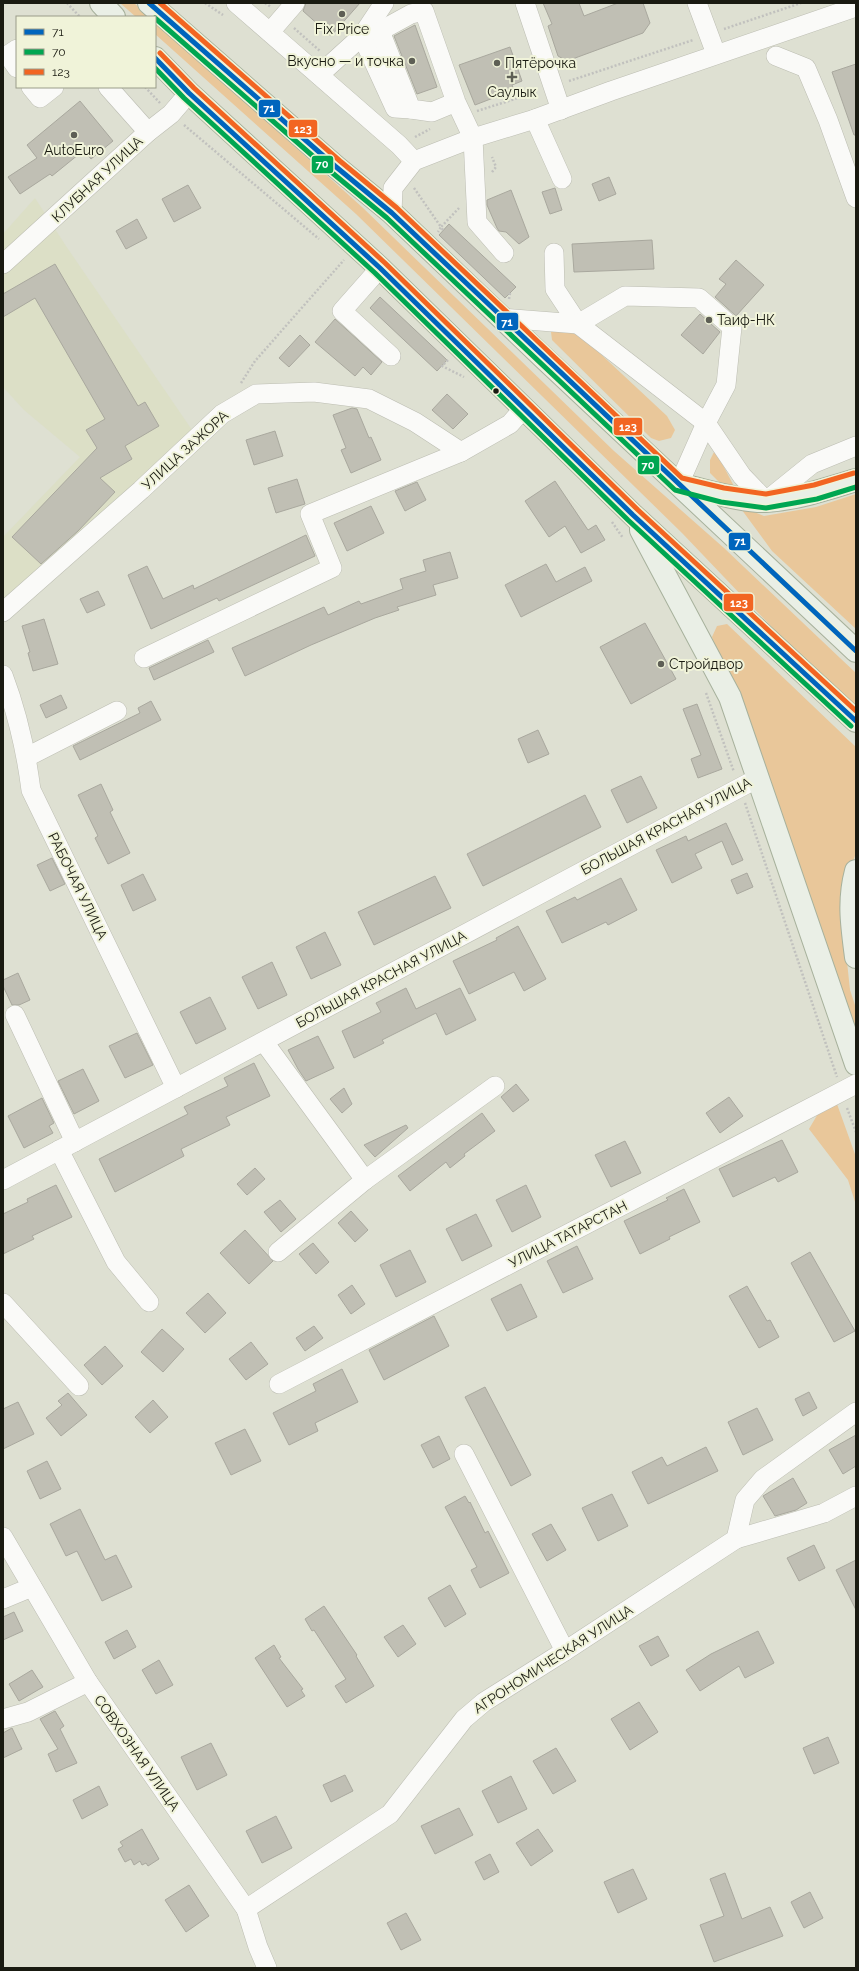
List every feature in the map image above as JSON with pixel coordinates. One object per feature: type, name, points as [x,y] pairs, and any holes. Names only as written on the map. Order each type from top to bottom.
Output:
[{"type":"main road","points":[[100,3],[113,16]]},
{"type":"main road","points":[[149,3],[335,166],[392,213],[856,651]]},
{"type":"main road","points":[[156,59],[189,94],[373,275],[524,408],[632,515],[856,721]]},
{"type":"main road","points":[[680,484],[723,495],[766,501],[816,492],[856,480]]},
{"type":"main road","points":[[632,515],[730,697],[749,782],[856,1064]]},
{"type":"main road","points":[[856,871],[853,883],[850,913],[856,956]]},
{"type":"street","points":[[236,3],[319,75],[414,161]]},
{"type":"street","points":[[270,32],[295,3]]},
{"type":"street","points":[[319,75],[362,36],[384,3]]},
{"type":"street","points":[[525,3],[561,110]]},
{"type":"street","points":[[697,3],[716,54]]},
{"type":"street","points":[[411,109],[380,31],[422,7],[459,110],[473,138],[477,222],[504,253]]},
{"type":"street","points":[[392,213],[393,188],[414,161],[473,138],[535,120],[716,54],[856,7]]},
{"type":"street","points":[[362,36],[395,108],[432,112],[459,110]]},
{"type":"street","points":[[16,50],[8,55],[16,67]]},
{"type":"street","points":[[776,56],[806,68],[828,120],[856,198]]},
{"type":"street","points":[[32,88],[40,98],[53,88]]},
{"type":"street","points":[[109,88],[148,132]]},
{"type":"street","name":"КЛУБНАЯ УЛИЦА","points":[[3,264],[148,132],[171,114],[189,94]]},
{"type":"street","points":[[535,120],[562,179]]},
{"type":"street","points":[[554,253],[555,289],[578,324],[706,423],[742,476],[766,501],[812,464],[856,446]]},
{"type":"street","points":[[373,275],[342,311],[391,356]]},
{"type":"street","points":[[502,318],[578,324],[625,296],[699,298],[732,327],[726,385],[706,423],[680,484]]},
{"type":"street","name":"УЛИЦА ЗАЖОРА","points":[[3,612],[141,490],[222,414],[256,394],[314,392],[368,399],[415,422],[461,452]]},
{"type":"street","points":[[144,658],[332,568],[310,514],[461,452],[510,424],[524,408]]},
{"type":"street","name":"РАБОЧАЯ УЛИЦА","points":[[3,675],[27,757],[31,790],[176,1088]]},
{"type":"street","points":[[27,757],[117,711]]},
{"type":"street","name":"БОЛЬШАЯ КРАСНАЯ УЛИЦА","points":[[3,1180],[749,782]]},
{"type":"street","points":[[15,1015],[67,1146],[116,1262],[150,1302]]},
{"type":"street","points":[[264,1042],[365,1180]]},
{"type":"street","points":[[278,1252],[365,1180],[495,1086]]},
{"type":"street","name":"УЛИЦА ТАТАРСТАН","points":[[279,1384],[849,1088]]},
{"type":"street","points":[[3,1303],[79,1386]]},
{"type":"street","points":[[736,1539],[745,1500],[763,1479],[856,1412]]},
{"type":"street","points":[[464,1454],[566,1651]]},
{"type":"street","name":"АГРОНОМИЧЕСКАЯ УЛИЦА","points":[[246,1909],[390,1814],[464,1719],[484,1702],[566,1651],[736,1539],[824,1513],[856,1496]]},
{"type":"street","name":"СОВХОЗНАЯ УЛИЦА","points":[[3,1537],[88,1682],[246,1909],[258,1947],[267,1968]]},
{"type":"street","points":[[3,1599],[32,1587]]},
{"type":"street","points":[[3,1719],[28,1712],[88,1682]]},
{"type":"path","points":[[67,3],[79,16]]},
{"type":"path","points":[[459,110],[554,86],[801,3]]},
{"type":"path","points":[[146,88],[164,108]]},
{"type":"path","points":[[178,120],[320,240]]},
{"type":"path","points":[[414,138],[432,127]]},
{"type":"path","points":[[338,255],[344,260],[373,275]]},
{"type":"path","points":[[239,387],[255,360],[344,260]]},
{"type":"path","points":[[444,354],[450,359],[442,366],[471,380]]},
{"type":"path","points":[[611,520],[626,542]]},
{"type":"path","points":[[703,687],[749,782],[849,1088],[856,1132]]},
{"type":"shaded area","points":[[120,3],[134,3],[149,16],[135,16]]},
{"type":"shaded area","points":[[156,22],[362,207],[614,451],[724,548],[856,673],[856,710],[808,665],[682,533],[356,214],[156,35]]},
{"type":"shaded area","points":[[35,198],[66,246],[203,446],[3,621],[3,537],[80,457],[24,410],[3,387],[3,234]]},
{"type":"shaded area","points":[[559,330],[577,332],[667,416],[675,430],[671,438],[659,441],[651,438],[552,340],[551,332]]},
{"type":"shaded area","points":[[715,450],[736,490],[722,485],[710,473],[710,460]]},
{"type":"shaded area","points":[[856,494],[856,629],[772,551],[739,506],[764,516],[816,507]]},
{"type":"shaded area","points":[[727,624],[856,747],[856,853],[842,892],[843,924],[850,990],[856,1008],[856,1041],[712,637],[717,626]]},
{"type":"shaded area","points":[[837,1104],[856,1157],[856,1205],[848,1180],[809,1129],[819,1112]]},
{"type":"building","points":[[306,3],[360,3],[331,36],[303,11]]},
{"type":"building","points":[[543,3],[579,3],[584,16],[618,3],[643,3],[650,23],[643,33],[567,61],[558,56],[548,26],[552,24]]},
{"type":"building","name":"Вкусно — и точка","points":[[415,25],[437,87],[417,94],[394,36]]},
{"type":"building","points":[[510,47],[522,81],[512,85],[514,90],[475,105],[459,65]]},
{"type":"building","points":[[856,64],[856,135],[854,135],[832,72]]},
{"type":"building","points":[[80,101],[113,141],[91,159],[84,150],[52,176],[50,174],[20,194],[8,177],[37,158],[27,145]]},
{"type":"building","points":[[609,177],[616,194],[599,201],[592,184]]},
{"type":"building","points":[[188,185],[201,208],[174,222],[162,199]]},
{"type":"building","points":[[555,188],[562,210],[550,214],[542,192]]},
{"type":"building","points":[[511,190],[529,237],[519,244],[506,232],[499,231],[487,205],[487,200]]},
{"type":"building","points":[[137,219],[147,238],[126,249],[116,231]]},
{"type":"building","points":[[449,224],[516,287],[505,298],[439,235]]},
{"type":"building","points":[[652,240],[654,269],[574,272],[572,244]]},
{"type":"building","points":[[736,260],[764,285],[736,316],[715,297],[726,284],[719,279]]},
{"type":"building","points":[[55,264],[138,406],[145,402],[159,426],[125,446],[132,459],[100,478],[115,492],[78,531],[41,564],[12,537],[97,448],[86,430],[105,419],[35,298],[3,317],[3,294]]},
{"type":"building","points":[[380,297],[447,360],[437,371],[370,308]]},
{"type":"building","points":[[700,314],[720,332],[703,354],[681,335]]},
{"type":"building","points":[[335,319],[382,362],[371,375],[363,367],[355,376],[315,342]]},
{"type":"building","points":[[300,335],[310,345],[289,367],[279,358]]},
{"type":"building","points":[[447,394],[468,414],[453,429],[432,410]]},
{"type":"building","points":[[352,408],[357,409],[369,438],[371,437],[381,460],[351,473],[341,450],[346,448],[333,415]]},
{"type":"building","points":[[275,431],[283,456],[254,465],[246,440]]},
{"type":"building","points":[[297,479],[305,504],[276,513],[268,488]]},
{"type":"building","points":[[555,481],[588,530],[596,525],[605,540],[581,553],[565,526],[549,537],[525,501]]},
{"type":"building","points":[[417,482],[426,500],[405,511],[395,491]]},
{"type":"building","points":[[371,506],[384,533],[347,551],[334,523]]},
{"type":"building","points":[[306,535],[315,556],[219,601],[217,598],[151,629],[128,575],[147,566],[163,599],[193,585],[194,589]]},
{"type":"building","points":[[450,552],[458,578],[433,585],[436,595],[397,607],[399,610],[375,618],[311,645],[245,676],[232,648],[324,607],[328,615],[359,601],[361,604],[403,589],[400,579],[426,571],[423,560]]},
{"type":"building","points":[[546,564],[556,582],[585,567],[592,581],[521,617],[505,585]]},
{"type":"building","points":[[98,591],[105,605],[87,613],[80,599]]},
{"type":"building","points":[[44,619],[58,664],[33,671],[28,653],[30,652],[22,626]]},
{"type":"building","points":[[645,623],[676,679],[631,704],[600,647]]},
{"type":"building","points":[[208,640],[214,652],[154,680],[149,668]]},
{"type":"building","points":[[61,695],[67,708],[46,718],[40,705]]},
{"type":"building","points":[[151,701],[161,720],[80,760],[73,746],[140,713],[138,708]]},
{"type":"building","points":[[697,704],[722,769],[698,778],[691,759],[701,755],[683,709]]},
{"type":"building","points":[[538,730],[549,754],[528,763],[518,739]]},
{"type":"building","points":[[641,776],[657,808],[627,823],[611,790]]},
{"type":"building","points":[[101,784],[113,810],[110,812],[130,853],[108,864],[95,838],[98,836],[78,795]]},
{"type":"building","points":[[585,795],[601,827],[483,886],[467,854]]},
{"type":"building","points":[[726,823],[743,860],[732,865],[722,841],[695,854],[702,868],[672,883],[656,850],[686,836],[688,841]]},
{"type":"building","points":[[52,858],[65,884],[50,891],[37,865]]},
{"type":"building","points":[[747,873],[753,887],[737,894],[731,880]]},
{"type":"building","points":[[143,874],[156,900],[133,911],[121,885]]},
{"type":"building","points":[[435,876],[451,908],[374,945],[358,912]]},
{"type":"building","points":[[621,878],[637,910],[608,925],[606,922],[562,943],[546,911],[575,897],[577,900]]},
{"type":"building","points":[[518,926],[546,979],[524,991],[514,972],[469,994],[453,961],[497,940],[496,938]]},
{"type":"building","points":[[325,932],[341,965],[311,979],[296,947]]},
{"type":"building","points":[[272,962],[287,995],[258,1009],[242,977]]},
{"type":"building","points":[[18,973],[30,1000],[19,1005],[12,1005],[3,986],[3,980]]},
{"type":"building","points":[[406,988],[416,1009],[460,988],[476,1020],[446,1035],[436,1013],[382,1040],[384,1043],[354,1058],[342,1031],[381,1012],[376,1003]]},
{"type":"building","points":[[210,997],[226,1029],[196,1044],[180,1012]]},
{"type":"building","points":[[137,1033],[153,1065],[125,1078],[109,1046]]},
{"type":"building","points":[[318,1036],[334,1068],[306,1081],[288,1050]]},
{"type":"building","points":[[254,1063],[270,1096],[226,1117],[230,1125],[181,1149],[184,1156],[115,1192],[99,1159],[188,1114],[184,1107],[228,1086],[224,1078]]},
{"type":"building","points":[[83,1069],[99,1101],[74,1114],[58,1081]]},
{"type":"building","points":[[516,1084],[529,1100],[513,1112],[501,1097]]},
{"type":"building","points":[[344,1088],[352,1104],[342,1113],[330,1099]]},
{"type":"building","points":[[729,1097],[743,1116],[720,1133],[706,1113]]},
{"type":"building","points":[[42,1098],[54,1123],[49,1126],[53,1133],[24,1148],[8,1116]]},
{"type":"building","points":[[482,1113],[495,1131],[464,1154],[465,1156],[450,1168],[446,1162],[410,1191],[398,1176]]},
{"type":"building","points":[[406,1125],[408,1128],[375,1157],[364,1145]]},
{"type":"building","points":[[782,1140],[798,1172],[778,1182],[775,1177],[733,1197],[719,1169]]},
{"type":"building","points":[[625,1141],[641,1173],[611,1187],[595,1155]]},
{"type":"building","points":[[255,1168],[265,1179],[247,1195],[237,1184]]},
{"type":"building","points":[[56,1185],[72,1217],[32,1236],[34,1239],[3,1254],[3,1214],[28,1202],[27,1199]]},
{"type":"building","points":[[526,1185],[541,1217],[512,1232],[496,1200]]},
{"type":"building","points":[[684,1189],[700,1222],[669,1237],[670,1239],[640,1254],[624,1221],[668,1200],[666,1198]]},
{"type":"building","points":[[280,1200],[296,1219],[281,1232],[264,1212]]},
{"type":"building","points":[[351,1211],[368,1230],[355,1242],[338,1223]]},
{"type":"building","points":[[476,1214],[492,1246],[462,1261],[446,1229]]},
{"type":"building","points":[[245,1230],[273,1261],[249,1284],[220,1253]]},
{"type":"building","points":[[313,1243],[329,1262],[316,1274],[299,1254]]},
{"type":"building","points":[[577,1246],[593,1279],[563,1293],[547,1261]]},
{"type":"building","points":[[410,1250],[426,1282],[396,1297],[380,1265]]},
{"type":"building","points":[[810,1252],[855,1331],[834,1342],[791,1263]]},
{"type":"building","points":[[521,1284],[537,1317],[507,1331],[491,1299]]},
{"type":"building","points":[[352,1285],[365,1304],[351,1314],[338,1295]]},
{"type":"building","points":[[747,1286],[767,1321],[770,1320],[779,1337],[759,1348],[729,1296]]},
{"type":"building","points":[[208,1293],[226,1313],[205,1333],[186,1313]]},
{"type":"building","points":[[434,1316],[449,1346],[384,1380],[369,1350]]},
{"type":"building","points":[[314,1326],[323,1338],[305,1351],[296,1338]]},
{"type":"building","points":[[162,1329],[184,1349],[163,1372],[141,1352]]},
{"type":"building","points":[[251,1342],[268,1364],[246,1380],[229,1359]]},
{"type":"building","points":[[105,1346],[123,1366],[102,1385],[84,1365]]},
{"type":"building","points":[[342,1369],[358,1402],[315,1423],[318,1431],[289,1445],[273,1413],[316,1391],[313,1384]]},
{"type":"building","points":[[485,1387],[531,1475],[511,1486],[465,1397]]},
{"type":"building","points":[[809,1392],[817,1408],[803,1416],[795,1399]]},
{"type":"building","points":[[68,1393],[87,1415],[61,1436],[46,1418],[62,1405],[58,1401]]},
{"type":"building","points":[[153,1400],[168,1417],[150,1433],[135,1417]]},
{"type":"building","points":[[18,1402],[34,1434],[3,1449],[3,1409]]},
{"type":"building","points":[[757,1408],[773,1440],[743,1455],[728,1422]]},
{"type":"building","points":[[245,1429],[261,1461],[231,1475],[215,1443]]},
{"type":"building","points":[[856,1435],[856,1466],[843,1474],[829,1450]]},
{"type":"building","points":[[439,1436],[450,1459],[433,1468],[421,1445]]},
{"type":"building","points":[[706,1447],[718,1471],[648,1504],[632,1472],[662,1457],[667,1466]]},
{"type":"building","points":[[47,1461],[61,1489],[40,1499],[27,1471]]},
{"type":"building","points":[[793,1478],[807,1503],[796,1510],[775,1516],[763,1496]]},
{"type":"building","points":[[612,1494],[628,1526],[598,1541],[582,1508]]},
{"type":"building","points":[[465,1496],[469,1503],[470,1502],[485,1533],[488,1531],[509,1573],[480,1588],[471,1570],[477,1567],[445,1507]]},
{"type":"building","points":[[80,1509],[105,1560],[116,1555],[132,1587],[102,1601],[77,1551],[66,1556],[50,1524]]},
{"type":"building","points":[[551,1524],[566,1550],[547,1561],[532,1534]]},
{"type":"building","points":[[814,1545],[825,1568],[799,1581],[787,1558]]},
{"type":"building","points":[[856,1560],[856,1610],[836,1570]]},
{"type":"building","points":[[450,1585],[466,1614],[445,1627],[428,1598]]},
{"type":"building","points":[[324,1606],[357,1655],[356,1656],[374,1686],[346,1703],[335,1686],[346,1679],[314,1630],[312,1631],[305,1619]]},
{"type":"building","points":[[14,1612],[23,1631],[3,1640],[3,1617]]},
{"type":"building","points":[[403,1625],[416,1644],[398,1657],[384,1637]]},
{"type":"building","points":[[127,1630],[136,1647],[114,1659],[105,1642]]},
{"type":"building","points":[[758,1631],[774,1663],[745,1678],[739,1666],[700,1691],[686,1670],[711,1654]]},
{"type":"building","points":[[658,1636],[669,1656],[651,1666],[639,1646]]},
{"type":"building","points":[[274,1645],[281,1657],[279,1658],[303,1689],[301,1690],[305,1696],[287,1707],[255,1658]]},
{"type":"building","points":[[159,1660],[173,1685],[156,1694],[142,1670]]},
{"type":"building","points":[[32,1670],[43,1687],[19,1701],[9,1684]]},
{"type":"building","points":[[639,1702],[658,1732],[630,1750],[611,1719]]},
{"type":"building","points":[[55,1711],[64,1726],[60,1729],[77,1763],[56,1772],[48,1754],[58,1749],[40,1719]]},
{"type":"building","points":[[12,1728],[22,1749],[3,1758],[3,1733]]},
{"type":"building","points":[[828,1737],[839,1763],[814,1774],[803,1748]]},
{"type":"building","points":[[211,1743],[227,1775],[197,1790],[181,1757]]},
{"type":"building","points":[[556,1748],[576,1781],[553,1794],[533,1761]]},
{"type":"building","points":[[345,1775],[353,1791],[331,1802],[323,1785]]},
{"type":"building","points":[[511,1776],[527,1809],[498,1823],[482,1791]]},
{"type":"building","points":[[99,1786],[108,1805],[82,1819],[73,1800]]},
{"type":"building","points":[[459,1808],[473,1835],[435,1854],[421,1826]]},
{"type":"building","points":[[276,1816],[292,1848],[262,1863],[246,1831]]},
{"type":"building","points":[[142,1829],[159,1859],[148,1866],[146,1863],[142,1865],[140,1861],[134,1865],[131,1859],[125,1862],[118,1849],[123,1846],[120,1842]]},
{"type":"building","points":[[538,1829],[553,1851],[531,1866],[516,1843]]},
{"type":"building","points":[[490,1854],[499,1872],[484,1880],[475,1862]]},
{"type":"building","points":[[633,1869],[647,1899],[618,1913],[604,1882]]},
{"type":"building","points":[[725,1873],[742,1919],[770,1907],[783,1936],[714,1962],[700,1925],[724,1916],[710,1879]]},
{"type":"building","points":[[189,1885],[209,1916],[186,1932],[165,1900]]},
{"type":"building","points":[[810,1892],[823,1918],[804,1928],[791,1902]]},
{"type":"building","points":[[406,1913],[421,1940],[401,1950],[387,1923]]},
{"type":"transit line","name":"71","points":[[149,3],[335,166],[392,213],[856,651]]},
{"type":"transit line","name":"123","points":[[160,3],[340,161],[397,208],[682,478],[724,488],[766,494],[814,485],[854,473]]},
{"type":"transit line","name":"70","points":[[156,19],[330,171],[387,218],[675,490],[721,502],[766,508],[817,499],[856,487]]},
{"type":"transit line","name":"123","points":[[160,53],[194,88],[385,263],[638,510],[856,711]]},
{"type":"transit line","name":"71","points":[[156,59],[189,93],[380,268],[633,515],[856,721]]},
{"type":"transit line","name":"70","points":[[156,69],[184,98],[375,273],[628,520],[851,726]]},
{"type":"place","name":"Fix Price","points":[[342,14]]},
{"type":"place","name":"Вкусно — и точка","points":[[412,61]]},
{"type":"place","name":"Пятёрочка","points":[[497,63]]},
{"type":"place","name":"Саулык","points":[[512,77]]},
{"type":"place","name":"AutoEuro","points":[[74,135]]},
{"type":"place","name":"Таиф-НК","points":[[709,320]]},
{"type":"place","name":"Стройдвор","points":[[661,664]]}]
